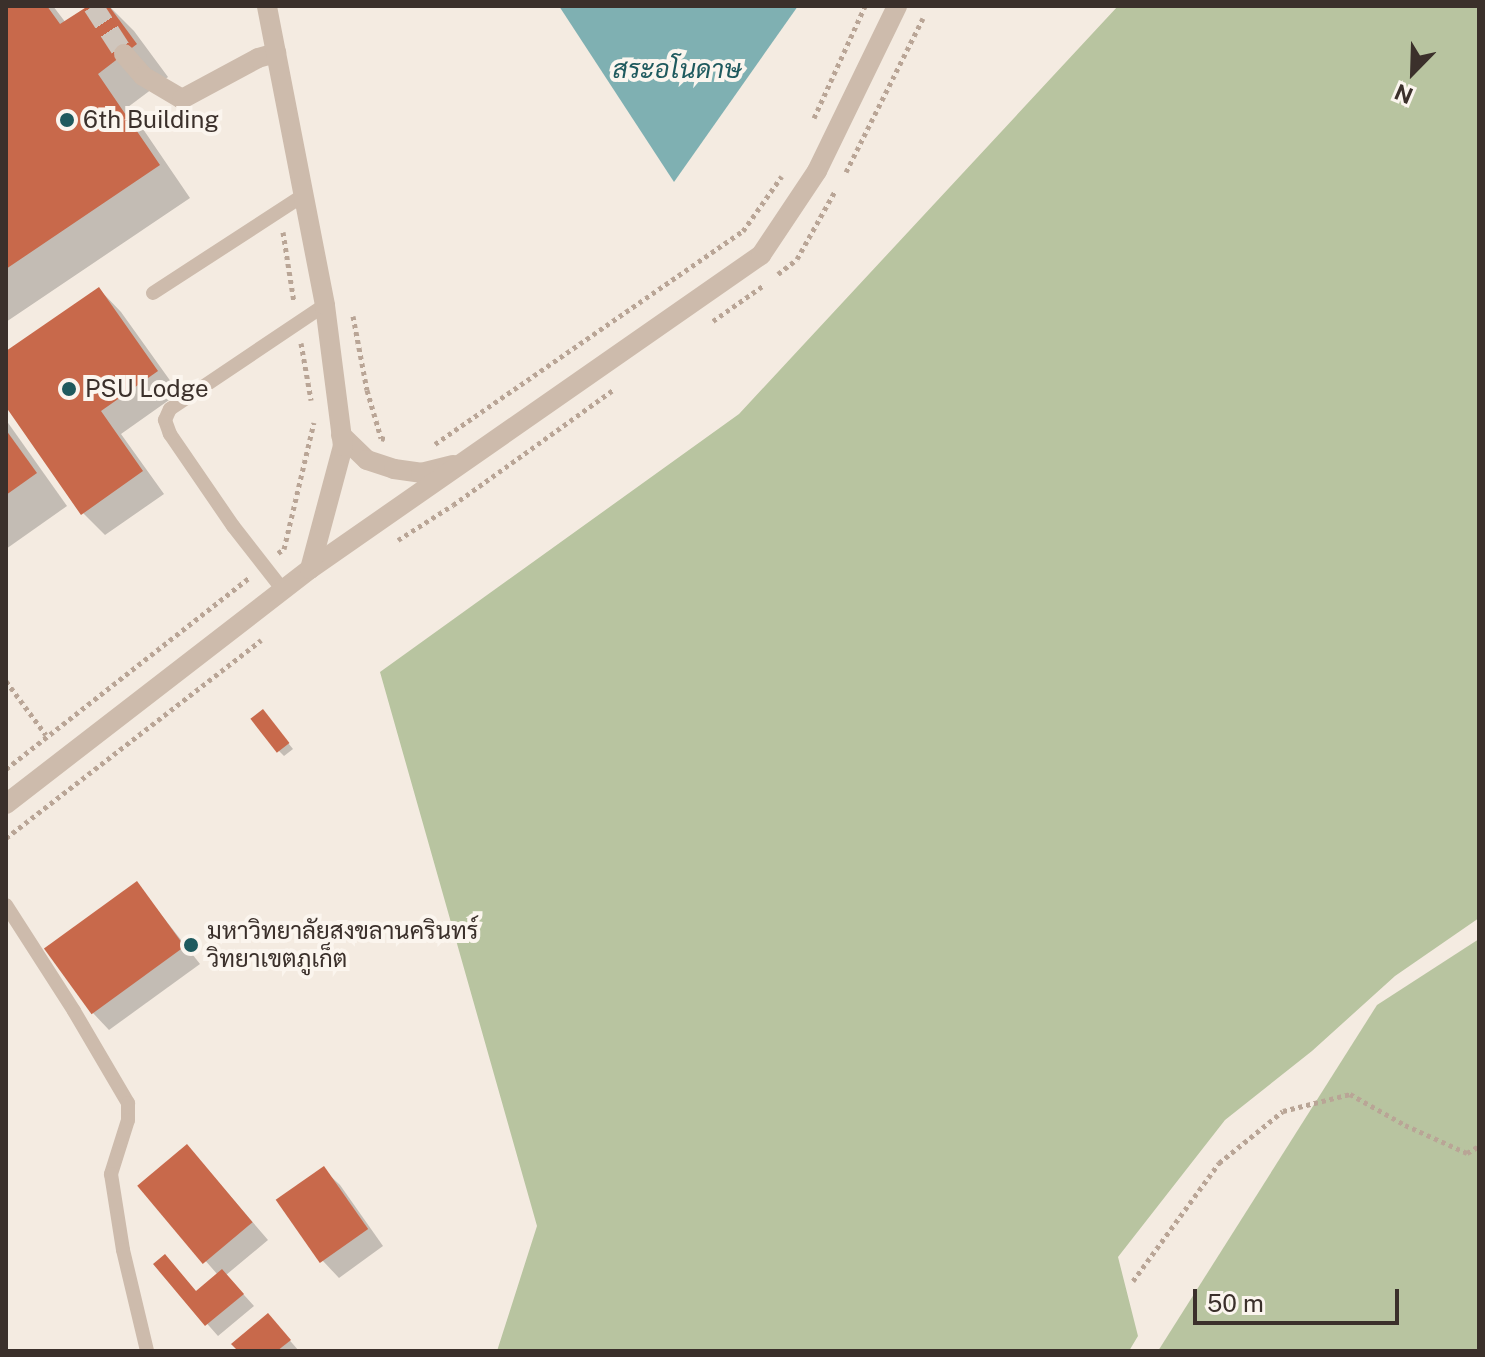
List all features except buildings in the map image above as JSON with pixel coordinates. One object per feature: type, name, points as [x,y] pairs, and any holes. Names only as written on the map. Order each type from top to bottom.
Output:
[{"type":"street","points":[[267,6],[325,305],[343,446],[310,569]]},
{"type":"street","points":[[6,804],[310,569],[761,255],[817,171],[897,6]]},
{"type":"street","points":[[124,54],[143,76],[182,99],[258,58],[276,53]]},
{"type":"street","points":[[341,435],[367,460],[394,469],[421,473],[462,463]]},
{"type":"lane","points":[[153,293],[304,195]]},
{"type":"lane","points":[[283,590],[170,434],[165,420],[170,409],[325,305]]},
{"type":"lane","points":[[6,905],[128,1103],[128,1120],[111,1174],[123,1250],[147,1351]]},
{"type":"path","points":[[809,129],[865,6]]},
{"type":"path","points":[[427,450],[743,231],[787,168]]},
{"type":"path","points":[[6,769],[284,549],[315,424],[280,210]]},
{"type":"path","points":[[350,300],[367,390],[381,438],[396,442]]},
{"type":"path","points":[[6,681],[46,735]]},
{"type":"path","points":[[1133,1281],[1219,1163],[1283,1111],[1350,1094],[1405,1125],[1467,1153],[1479,1146]]},
{"type":"green space","points":[[1118,6],[1479,6],[1479,918],[1395,976],[1312,1051],[1225,1120],[1118,1257],[1138,1336],[1129,1351],[497,1351],[537,1226],[380,672],[739,414]]},
{"type":"green space","points":[[1479,939],[1479,1351],[1158,1351],[1377,1005]]},
{"type":"water","name":"สระอโนดาษ","points":[[559,6],[798,6],[674,182]]},
{"type":"tunnel","points":[[93,6],[124,54]]},
{"type":"place","name":"6th Building","points":[[67,120]]},
{"type":"place","name":"PSU Lodge","points":[[69,389]]},
{"type":"place","name":"มหาวิทยาลัยสงขลานครินทร์ วิทยาเขตภูเก็ต","points":[[191,945]]}]
